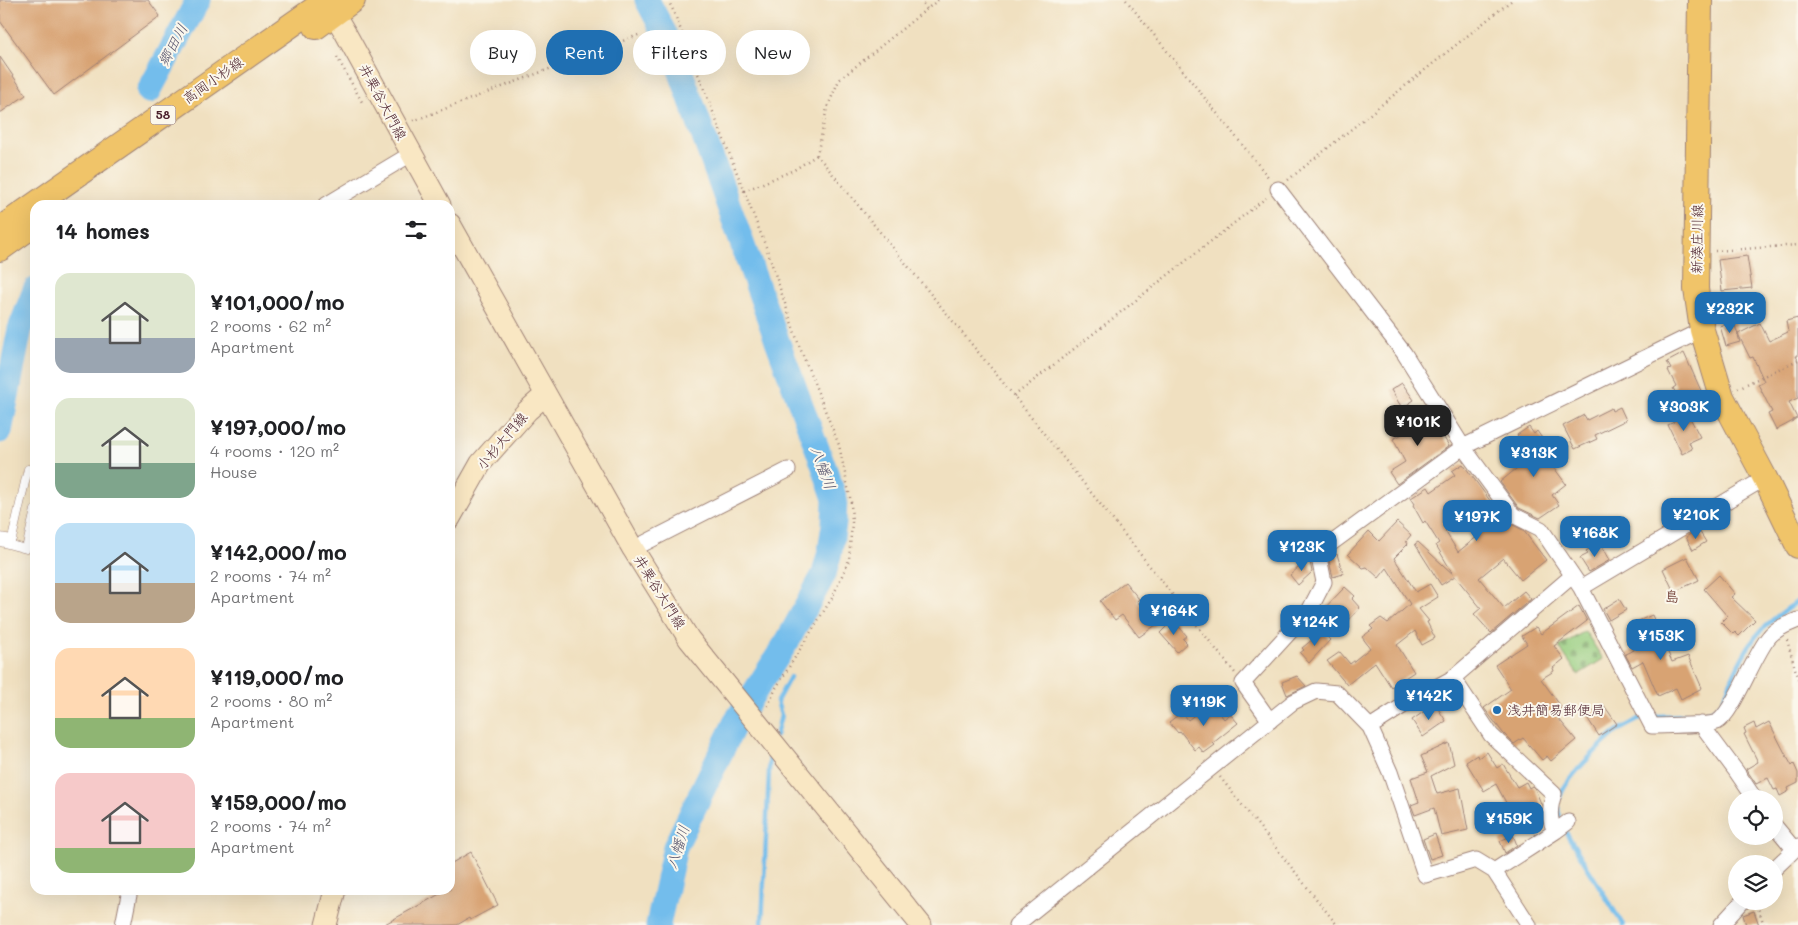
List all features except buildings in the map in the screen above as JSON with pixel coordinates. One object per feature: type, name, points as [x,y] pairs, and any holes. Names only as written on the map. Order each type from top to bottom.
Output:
[{"type":"main road","name":"高岡小杉線","points":[[41,200],[328,4],[352,0]]},
{"type":"main road","name":"新湊庄川線","points":[[1700,0],[1696,288],[1702,330],[1722,397],[1766,478],[1798,546]]},
{"type":"main road","name":"高岡小杉線","points":[[69,200],[328,4]]},
{"type":"main road","name":"井栗谷大門線","points":[[328,4],[437,200]]},
{"type":"main road","name":"高岡小杉線","points":[[0,228],[30,208]]},
{"type":"main road","points":[[0,249],[30,228]]},
{"type":"main road","name":"井栗谷大門線","points":[[455,233],[545,395],[634,549],[689,639],[921,925]]},
{"type":"main road","name":"小杉大門線","points":[[455,509],[481,463],[527,411],[545,395]]},
{"type":"main road","points":[[326,925],[334,895]]},
{"type":"street","points":[[334,200],[411,154]]},
{"type":"street","points":[[1278,189],[1404,353],[1462,447],[1513,515],[1542,529],[1577,582],[1652,726],[1701,724],[1718,721],[1734,701],[1768,638],[1776,630],[1791,623]]},
{"type":"street","points":[[1270,721],[1242,683],[1309,611],[1324,582],[1318,553],[1462,447],[1702,330]]},
{"type":"street","points":[[634,549],[788,470]]},
{"type":"street","points":[[1370,727],[1412,700],[1453,678],[1577,582],[1766,478]]},
{"type":"street","points":[[1453,678],[1491,735],[1554,794],[1550,806],[1552,826],[1562,827],[1494,871]]},
{"type":"street","points":[[1016,925],[1293,702],[1316,691],[1337,693],[1370,727],[1390,772],[1425,875],[1476,860],[1494,871],[1529,925]]},
{"type":"street","points":[[1701,724],[1749,790]]},
{"type":"street","points":[[1783,834],[1796,847],[1783,860]]},
{"type":"street","points":[[123,925],[129,895]]},
{"type":"street","points":[[1721,925],[1735,910]]},
{"type":"lane","points":[[0,537],[12,539],[28,469],[30,470]]},
{"type":"lane","points":[[0,542],[26,548],[30,531]]},
{"type":"path","points":[[668,0],[766,247],[800,348],[839,445],[851,502],[852,522],[849,560],[832,598],[776,688],[759,726]]},
{"type":"path","points":[[920,0],[927,9]]},
{"type":"path","points":[[744,191],[794,170],[818,155],[827,108],[839,80],[938,0]]},
{"type":"path","points":[[1126,0],[1278,189]]},
{"type":"path","points":[[1014,396],[1278,189],[1512,0]]},
{"type":"path","points":[[397,127],[633,37]]},
{"type":"path","points":[[337,57],[362,102]]},
{"type":"path","points":[[818,155],[1014,396],[1242,683]]},
{"type":"path","points":[[1696,251],[1758,249],[1798,245]]},
{"type":"path","points":[[1702,330],[1714,320],[1764,309]]},
{"type":"path","points":[[1722,397],[1798,360]]},
{"type":"path","points":[[1791,623],[1798,679]]},
{"type":"path","points":[[1214,767],[1225,784],[1336,925]]},
{"type":"path","points":[[1758,910],[1764,925]]},
{"type":"green space","points":[[1585,631],[1603,659],[1578,675],[1559,647]]},
{"type":"waterway","name":"郷田川","points":[[149,91],[198,0]]},
{"type":"waterway","name":"八幡川","points":[[647,0],[665,34],[680,70],[835,499],[834,524],[824,574],[788,640],[736,721],[675,847],[658,925]]},
{"type":"waterway","name":"郷田川","points":[[0,431],[20,329],[30,303]]},
{"type":"waterway","points":[[1655,716],[1698,714],[1713,710],[1719,706],[1749,645],[1762,629],[1798,601]]},
{"type":"waterway","points":[[776,736],[781,715],[777,701],[790,677]]},
{"type":"waterway","points":[[1560,797],[1568,781],[1600,747],[1624,727],[1641,718]]},
{"type":"waterway","points":[[762,925],[770,750]]},
{"type":"waterway","points":[[1558,807],[1559,821]]},
{"type":"waterway","points":[[1565,831],[1623,925]]},
{"type":"place","name":"浅井簡易郵便局","points":[[1497,710]]},
{"type":"district","name":"島","points":[[1672,597]]}]
